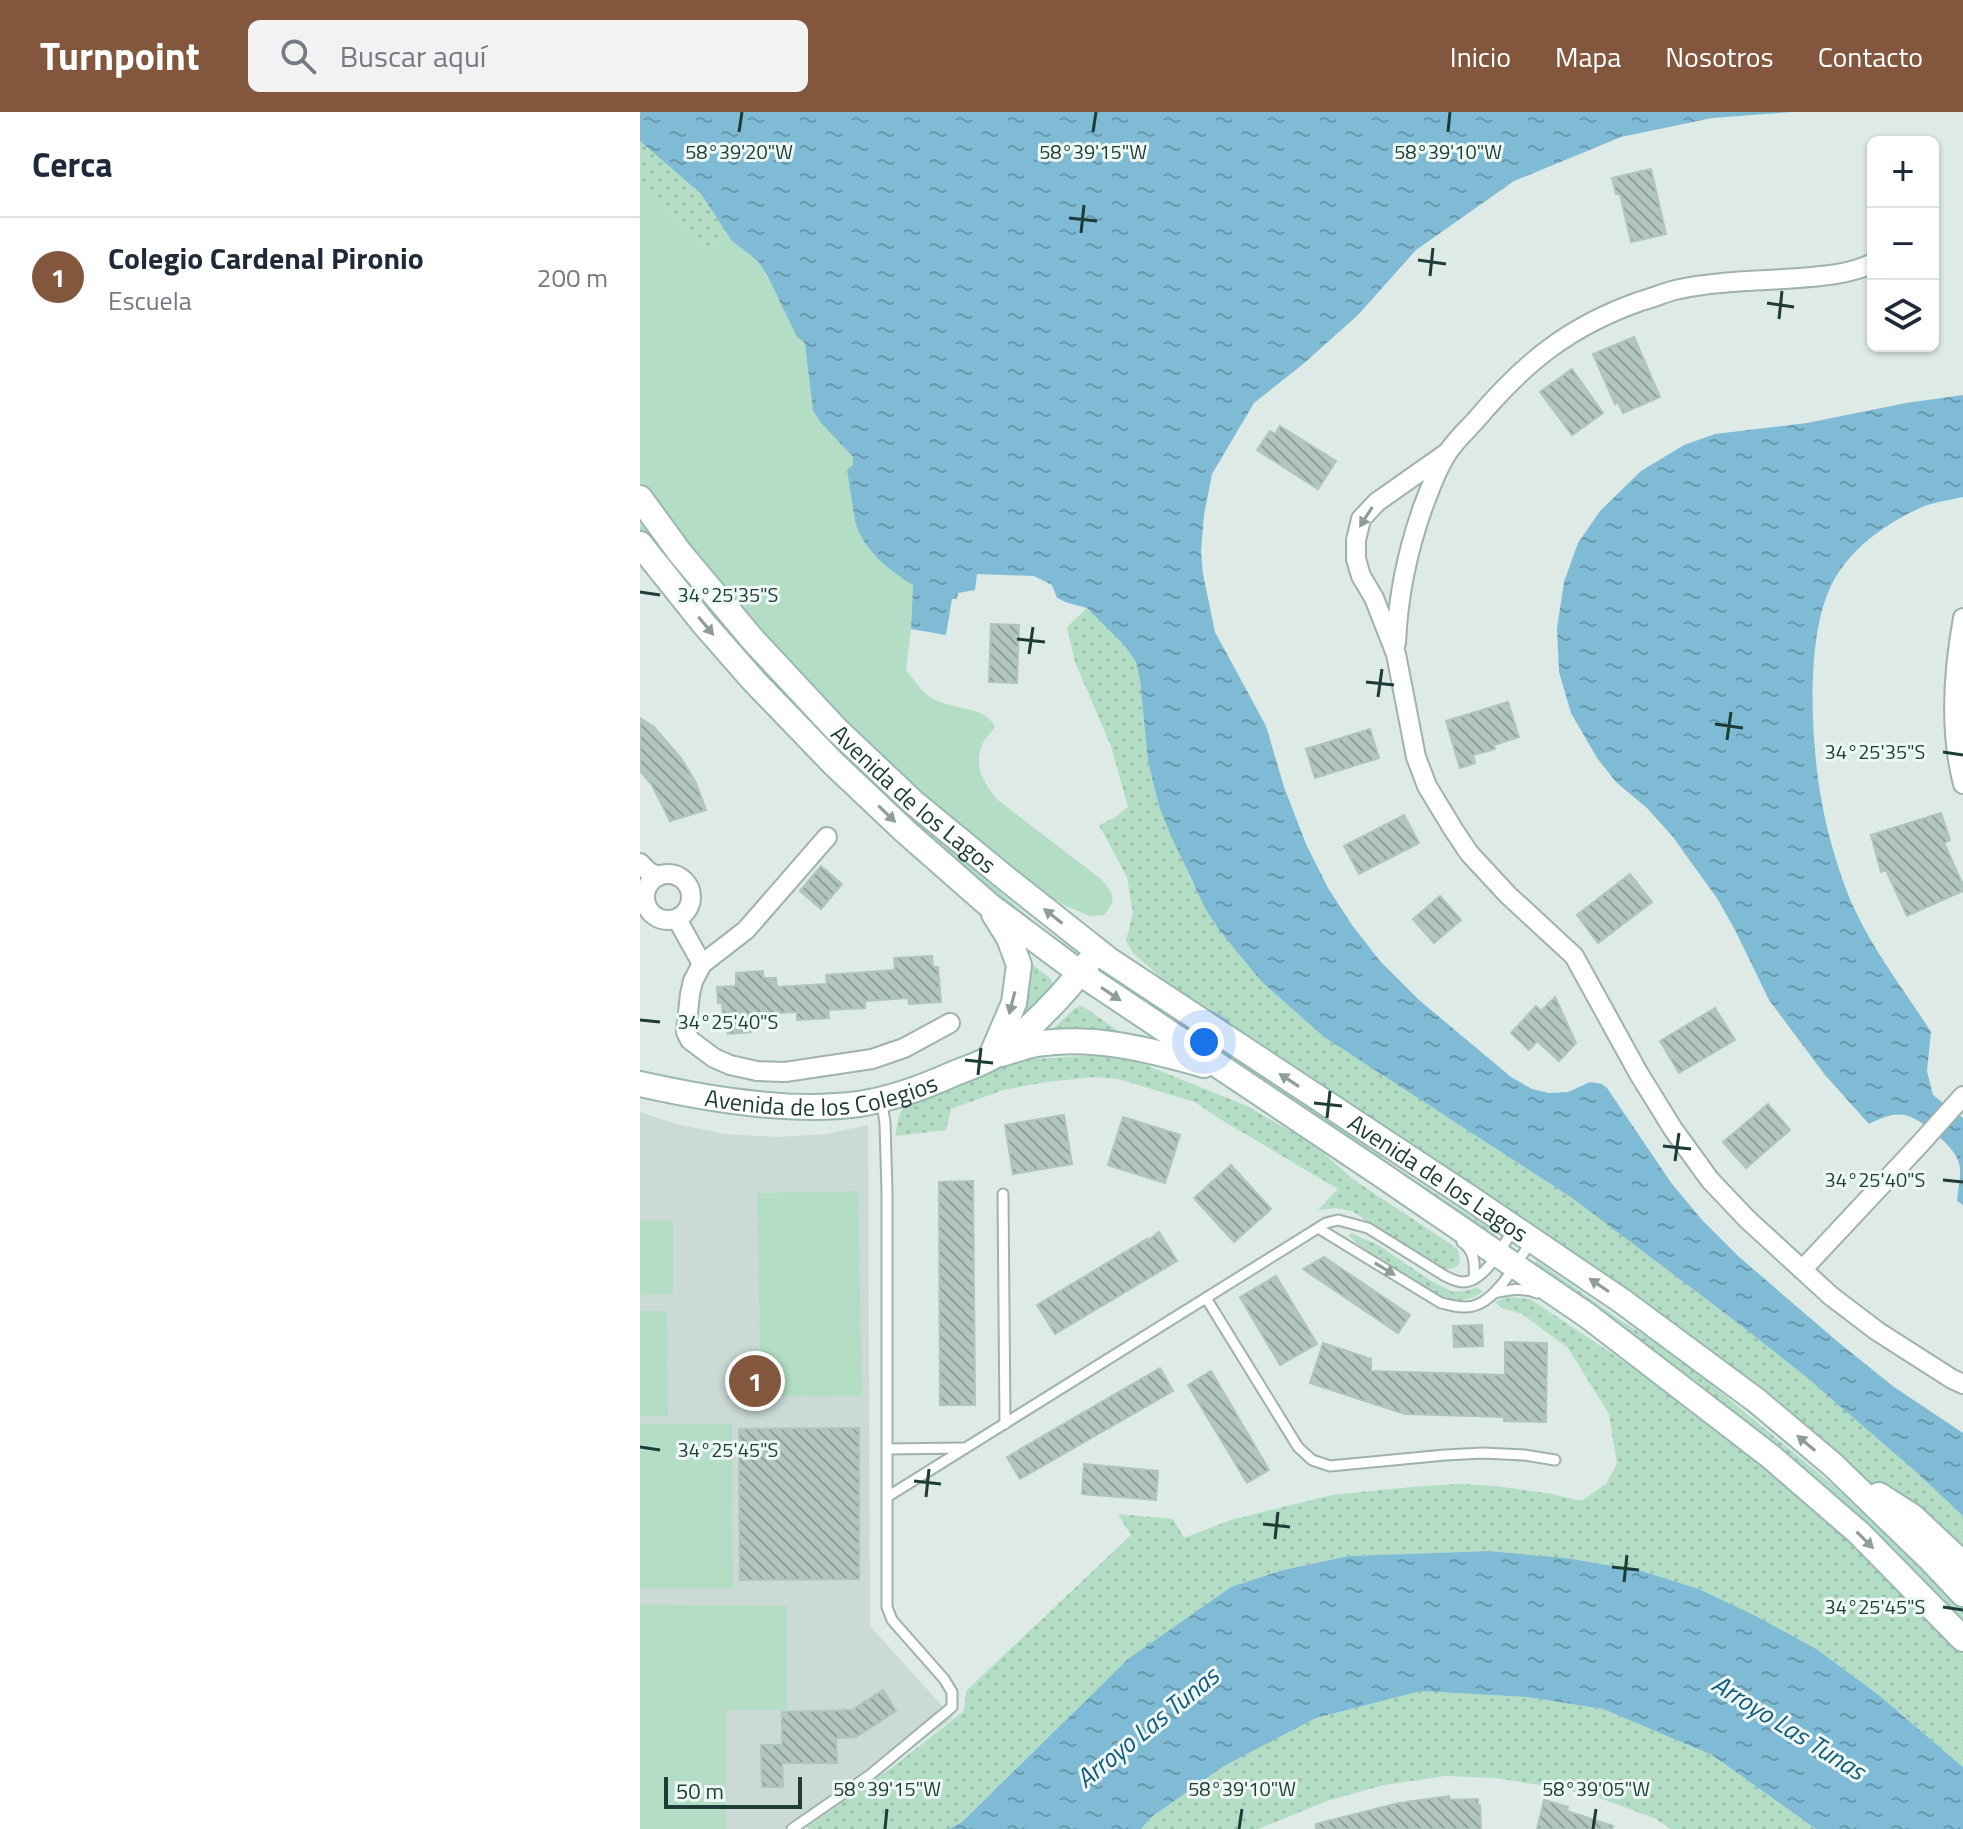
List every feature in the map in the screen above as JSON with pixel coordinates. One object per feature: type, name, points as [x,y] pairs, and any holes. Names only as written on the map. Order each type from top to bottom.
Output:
[{"type":"street","points":[[1396,654],[1400,597],[1407,557],[1430,488],[1448,452],[1526,366],[1555,343],[1590,322],[1675,290],[1737,281],[1811,277],[1867,265]]},
{"type":"street","points":[[1448,452],[1377,502],[1361,519],[1356,540],[1356,559],[1361,576],[1374,598],[1396,654],[1416,757],[1427,786],[1469,853],[1508,895],[1574,956],[1639,1074],[1710,1180],[1747,1219],[1831,1296],[1877,1331],[1963,1384]]},
{"type":"street","points":[[1399,486],[1411,491],[1419,500],[1420,517]]},
{"type":"street","name":"Avenida de los Lagos","points":[[640,498],[680,553],[754,641],[837,730],[913,802],[1098,951],[1622,1301],[1757,1401],[1833,1465],[1963,1594]]},
{"type":"street","name":"Avenida de los Lagos","points":[[640,544],[754,681],[833,763],[989,905],[1080,973],[1588,1316],[1770,1456],[1859,1533],[1963,1639]]},
{"type":"street","points":[[1374,598],[1393,600],[1400,597]]},
{"type":"street","points":[[1963,618],[1954,689],[1954,730],[1963,784]]},
{"type":"street","points":[[827,837],[746,930],[702,964],[693,981],[686,1032],[690,1040],[714,1058],[730,1065],[757,1071],[785,1072],[872,1059],[904,1048],[950,1023]]},
{"type":"street","points":[[640,863],[658,876]]},
{"type":"street","points":[[658,876],[680,877],[690,888],[691,903],[684,915],[677,919],[669,921],[654,917],[646,905],[642,894],[658,876]]},
{"type":"street","points":[[989,905],[1009,938],[1019,965],[1014,1003],[992,1057]]},
{"type":"street","points":[[677,919],[702,964]]},
{"type":"street","name":"Avenida de los Colegios","points":[[640,1084],[772,1105],[832,1106],[881,1099],[938,1081],[992,1057],[1046,1012],[1098,951]]},
{"type":"street","points":[[992,1057],[1037,1044],[1076,1042],[1152,1051],[1225,1070]]},
{"type":"street","points":[[1802,1270],[1963,1096]]},
{"type":"street","points":[[1833,1465],[1912,1516],[1963,1564]]},
{"type":"lane","points":[[792,1829],[870,1775],[952,1707],[952,1692],[944,1679],[892,1620],[887,1607],[887,1192],[885,1123],[881,1099]]},
{"type":"lane","points":[[1321,1133],[1364,1177]]},
{"type":"lane","points":[[1003,1194],[1005,1424]]},
{"type":"lane","points":[[887,1497],[1326,1223],[1338,1220],[1368,1228],[1445,1276],[1468,1282],[1506,1260],[1523,1234]]},
{"type":"lane","points":[[1429,1220],[1468,1246],[1473,1253],[1474,1279]]},
{"type":"lane","points":[[1318,1228],[1441,1303],[1457,1307],[1473,1306],[1494,1293],[1506,1260],[1523,1234]]},
{"type":"lane","points":[[1494,1293],[1528,1289],[1546,1297],[1607,1342],[1692,1395]]},
{"type":"lane","points":[[1206,1298],[1298,1447],[1312,1460],[1330,1466],[1483,1453],[1555,1460]]},
{"type":"lane","points":[[887,1449],[966,1448]]},
{"type":"shaded area","points":[[640,1112],[676,1124],[726,1134],[779,1137],[826,1134],[868,1125],[870,1626],[953,1718],[800,1829],[640,1829]]},
{"type":"green space","points":[[640,141],[701,194],[732,241],[709,246],[693,241],[640,178]]},
{"type":"green space","points":[[640,178],[693,241],[709,246],[732,241],[758,261],[806,343],[813,411],[853,456],[853,465],[849,469],[855,521],[913,585],[906,670],[935,700],[975,711],[991,720],[995,727],[983,743],[979,759],[984,781],[999,801],[1101,879],[1112,897],[1104,915],[1090,916],[1029,885],[922,799],[851,730],[760,631],[640,483]]},
{"type":"green space","points":[[640,515],[936,835],[1056,942],[1042,938],[829,748],[662,560],[640,530]]},
{"type":"green space","points":[[1087,608],[1124,645],[1136,662],[1148,761],[1159,805],[1191,880],[1220,931],[1324,1037],[1572,1198],[1805,1376],[1963,1516],[1963,1561],[1903,1507],[1178,993],[1132,952],[1126,940],[1133,913],[1127,877],[1099,825],[1128,807],[1111,746],[1075,662],[1067,627]]},
{"type":"green space","points":[[1020,955],[1049,977],[1052,985],[1020,1017]]},
{"type":"green space","points":[[1080,1006],[1084,1007],[1124,1035],[1041,1040]]},
{"type":"green space","points":[[1169,1020],[1211,1039],[1490,1229],[1488,1232],[1303,1113]]},
{"type":"green space","points":[[1098,1055],[1136,1061],[1247,1106],[1313,1144],[1354,1180],[1449,1243],[1458,1250],[1460,1263],[1451,1269],[1436,1266],[1352,1211],[1336,1208],[1318,1210],[1338,1189],[1195,1102],[1118,1079],[1094,1077],[1003,1090],[951,1109],[946,1130],[895,1136],[905,1105],[984,1072],[1032,1059]]},
{"type":"green space","points":[[858,1191],[862,1396],[761,1397],[757,1193]]},
{"type":"green space","points":[[640,1221],[673,1221],[673,1294],[640,1295]]},
{"type":"green space","points":[[1351,1233],[1378,1245],[1453,1292],[1477,1287],[1483,1292],[1462,1300],[1440,1298],[1359,1245],[1349,1236]]},
{"type":"green space","points":[[1537,1261],[1626,1324],[1671,1351],[1835,1487],[1963,1609],[1963,1619],[1829,1495],[1667,1360],[1533,1264]]},
{"type":"green space","points":[[1507,1297],[1530,1299],[1688,1404],[1840,1533],[1963,1655],[1963,1767],[1880,1696],[1818,1650],[1699,1589],[1642,1571],[1566,1558],[1489,1551],[1349,1556],[1283,1570],[1231,1587],[1128,1659],[962,1822],[949,1829],[807,1827],[894,1766],[964,1711],[966,1691],[1131,1535],[1118,1514],[1173,1519],[1184,1538],[1231,1520],[1332,1495],[1459,1484],[1496,1486],[1581,1501],[1606,1484],[1617,1464],[1609,1414],[1568,1348],[1522,1314],[1502,1308],[1495,1302]]},
{"type":"green space","points":[[640,1311],[667,1311],[668,1416],[640,1416]]},
{"type":"green space","points":[[640,1424],[732,1424],[733,1589],[640,1589]]},
{"type":"green space","points":[[640,1605],[787,1606],[787,1710],[726,1710],[726,1829],[640,1829]]},
{"type":"green space","points":[[1421,1691],[1527,1697],[1603,1709],[1712,1755],[1816,1829],[1671,1829],[1654,1818],[1600,1798],[1495,1778],[1445,1776],[1384,1785],[1327,1801],[1258,1829],[1141,1829],[1153,1816],[1224,1766],[1316,1718]]},
{"type":"water","points":[[640,112],[1792,112],[1712,118],[1621,137],[1514,181],[1416,250],[1358,315],[1254,403],[1212,474],[1204,515],[1203,574],[1215,632],[1266,726],[1284,787],[1306,844],[1328,888],[1380,961],[1419,1000],[1511,1077],[1532,1089],[1549,1093],[1568,1092],[1590,1082],[1607,1088],[1672,1184],[1738,1256],[1894,1387],[1963,1433],[1963,1516],[1805,1376],[1743,1327],[1572,1198],[1324,1037],[1261,981],[1206,910],[1159,806],[1148,761],[1136,662],[1124,645],[1087,608],[1057,598],[1052,585],[1034,576],[977,574],[975,590],[958,593],[957,599],[952,599],[946,635],[911,629],[913,585],[870,550],[859,531],[847,470],[853,465],[853,457],[813,411],[805,343],[797,337],[758,261],[732,241],[701,194],[640,141]]},
{"type":"water","points":[[1963,395],[1963,497],[1922,507],[1908,514],[1869,539],[1838,573],[1823,608],[1817,634],[1813,723],[1824,815],[1849,897],[1880,956],[1931,1032],[1927,1071],[1933,1095],[1963,1118],[1963,1205],[1957,1201],[1960,1168],[1951,1149],[1928,1127],[1911,1117],[1895,1115],[1869,1124],[1825,1075],[1769,1000],[1717,898],[1673,837],[1647,808],[1617,783],[1597,758],[1571,713],[1559,672],[1557,628],[1564,582],[1578,543],[1600,511],[1641,471],[1684,445],[1715,434],[1807,423]]},
{"type":"water","name":"Arroyo Las Tunas","points":[[1489,1551],[1566,1558],[1642,1571],[1699,1589],[1818,1650],[1880,1696],[1963,1767],[1963,1829],[1816,1829],[1712,1755],[1603,1709],[1527,1697],[1421,1691],[1316,1718],[1224,1766],[1153,1816],[1141,1829],[949,1829],[962,1822],[1128,1659],[1231,1587],[1283,1570],[1349,1556]]},
{"type":"building","points":[[1651,169],[1666,234],[1631,242],[1620,194],[1616,194],[1612,178]]},
{"type":"building","points":[[1634,337],[1660,397],[1623,413],[1618,402],[1615,404],[1593,354]]},
{"type":"building","points":[[1572,369],[1603,413],[1572,435],[1540,392]]},
{"type":"building","points":[[1280,426],[1336,461],[1318,489],[1257,450],[1270,431],[1275,434]]},
{"type":"building","points":[[991,624],[1019,625],[1017,683],[989,682]]},
{"type":"building","points":[[1508,702],[1519,737],[1494,745],[1495,749],[1473,755],[1475,763],[1460,768],[1446,721]]},
{"type":"building","points":[[640,718],[654,727],[681,758],[696,783],[706,810],[670,821],[652,785],[640,771]]},
{"type":"building","points":[[1370,729],[1379,758],[1315,778],[1306,749]]},
{"type":"building","points":[[1941,813],[1950,840],[1944,843],[1963,891],[1907,916],[1886,870],[1881,872],[1871,835]]},
{"type":"building","points":[[1404,815],[1419,843],[1359,874],[1344,846]]},
{"type":"building","points":[[821,866],[842,884],[821,909],[800,891]]},
{"type":"building","points":[[1630,874],[1652,902],[1598,943],[1577,915]]},
{"type":"building","points":[[1440,896],[1461,920],[1434,943],[1413,919]]},
{"type":"building","points":[[932,956],[933,967],[938,967],[941,1002],[909,1004],[908,998],[865,1001],[865,1008],[828,1010],[829,1018],[797,1020],[797,1012],[750,1014],[751,1032],[728,1034],[727,1018],[723,1018],[722,1003],[718,1003],[717,987],[736,986],[736,973],[763,971],[763,978],[776,978],[777,987],[827,984],[826,975],[895,970],[894,958]]},
{"type":"building","points":[[1555,997],[1576,1043],[1559,1061],[1537,1041],[1529,1050],[1511,1033],[1536,1006],[1541,1011]]},
{"type":"building","points":[[1715,1008],[1735,1040],[1679,1073],[1660,1041]]},
{"type":"building","points":[[1768,1104],[1790,1130],[1746,1168],[1723,1142]]},
{"type":"building","points":[[1064,1115],[1072,1164],[1013,1174],[1005,1125]]},
{"type":"building","points":[[1123,1117],[1180,1135],[1165,1183],[1108,1165]]},
{"type":"building","points":[[1231,1165],[1271,1209],[1234,1242],[1194,1198]]},
{"type":"building","points":[[973,1181],[975,1405],[940,1405],[939,1182]]},
{"type":"building","points":[[1159,1232],[1177,1261],[1055,1334],[1037,1305]]},
{"type":"building","points":[[1324,1257],[1410,1315],[1398,1333],[1303,1269]]},
{"type":"building","points":[[1276,1276],[1317,1344],[1280,1365],[1240,1297]]},
{"type":"building","points":[[1482,1325],[1483,1346],[1454,1347],[1453,1326]]},
{"type":"building","points":[[1505,1342],[1547,1343],[1546,1422],[1504,1421],[1504,1417],[1405,1414],[1310,1383],[1323,1343],[1371,1359],[1371,1371],[1505,1375]]},
{"type":"building","points":[[1160,1368],[1173,1391],[1020,1479],[1007,1457]]},
{"type":"building","points":[[1211,1371],[1269,1470],[1247,1483],[1188,1385]]},
{"type":"building","points":[[859,1428],[859,1579],[740,1580],[739,1429]]},
{"type":"building","points":[[1084,1464],[1158,1471],[1156,1500],[1082,1494]]},
{"type":"building","points":[[883,1690],[896,1711],[856,1737],[836,1738],[837,1763],[782,1763],[783,1787],[762,1787],[761,1745],[782,1745],[782,1712],[852,1710]]},
{"type":"building","points":[[1449,1796],[1450,1800],[1478,1799],[1481,1829],[1316,1829],[1316,1824],[1399,1803]]},
{"type":"building","points":[[1544,1800],[1613,1826],[1612,1829],[1537,1829]]},
{"type":"place","name":"Colegio Cardenal Pironio","points":[[755,1381]]}]
